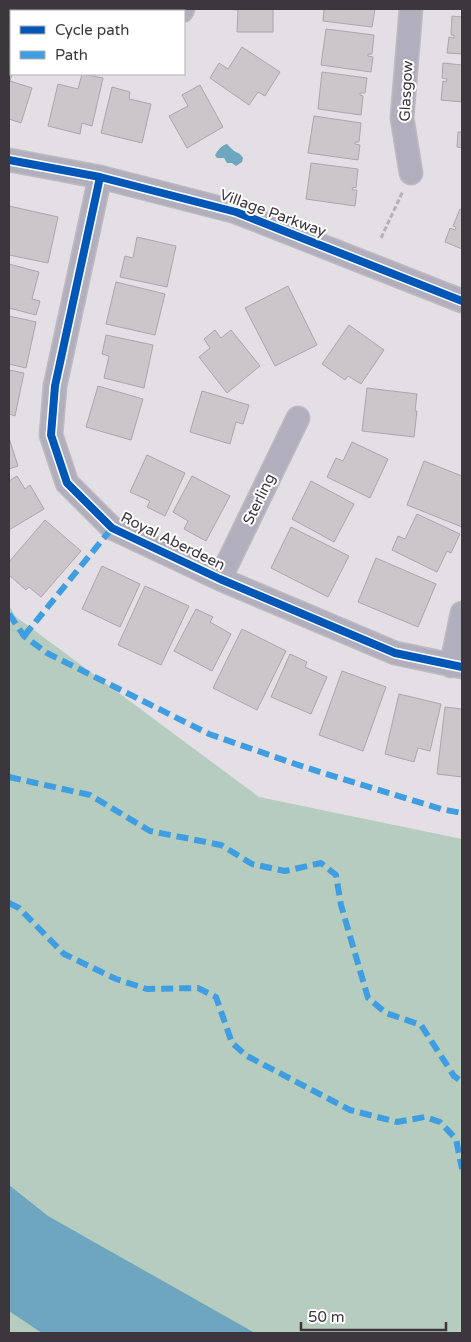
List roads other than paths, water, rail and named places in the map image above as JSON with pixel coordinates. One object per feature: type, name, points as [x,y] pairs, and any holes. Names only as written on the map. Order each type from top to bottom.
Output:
[{"type":"street","name":"Glasgow","points":[[411,9],[402,118],[411,173]]},
{"type":"street","name":"Village Parkway","points":[[9,160],[100,177],[236,212],[462,302]]},
{"type":"street","name":"Royal Aberdeen","points":[[100,177],[54,386],[51,435],[67,483],[112,528],[220,579],[395,653],[457,666]]},
{"type":"street","name":"Sterling","points":[[220,579],[298,418]]},
{"type":"street","points":[[457,666],[462,613]]},
{"type":"water","points":[[227,144],[243,158],[242,162],[236,166],[232,163],[227,163],[224,158],[217,158],[215,155],[223,145]]},
{"type":"water","points":[[9,1185],[48,1216],[255,1333],[42,1333],[9,1311]]}]
